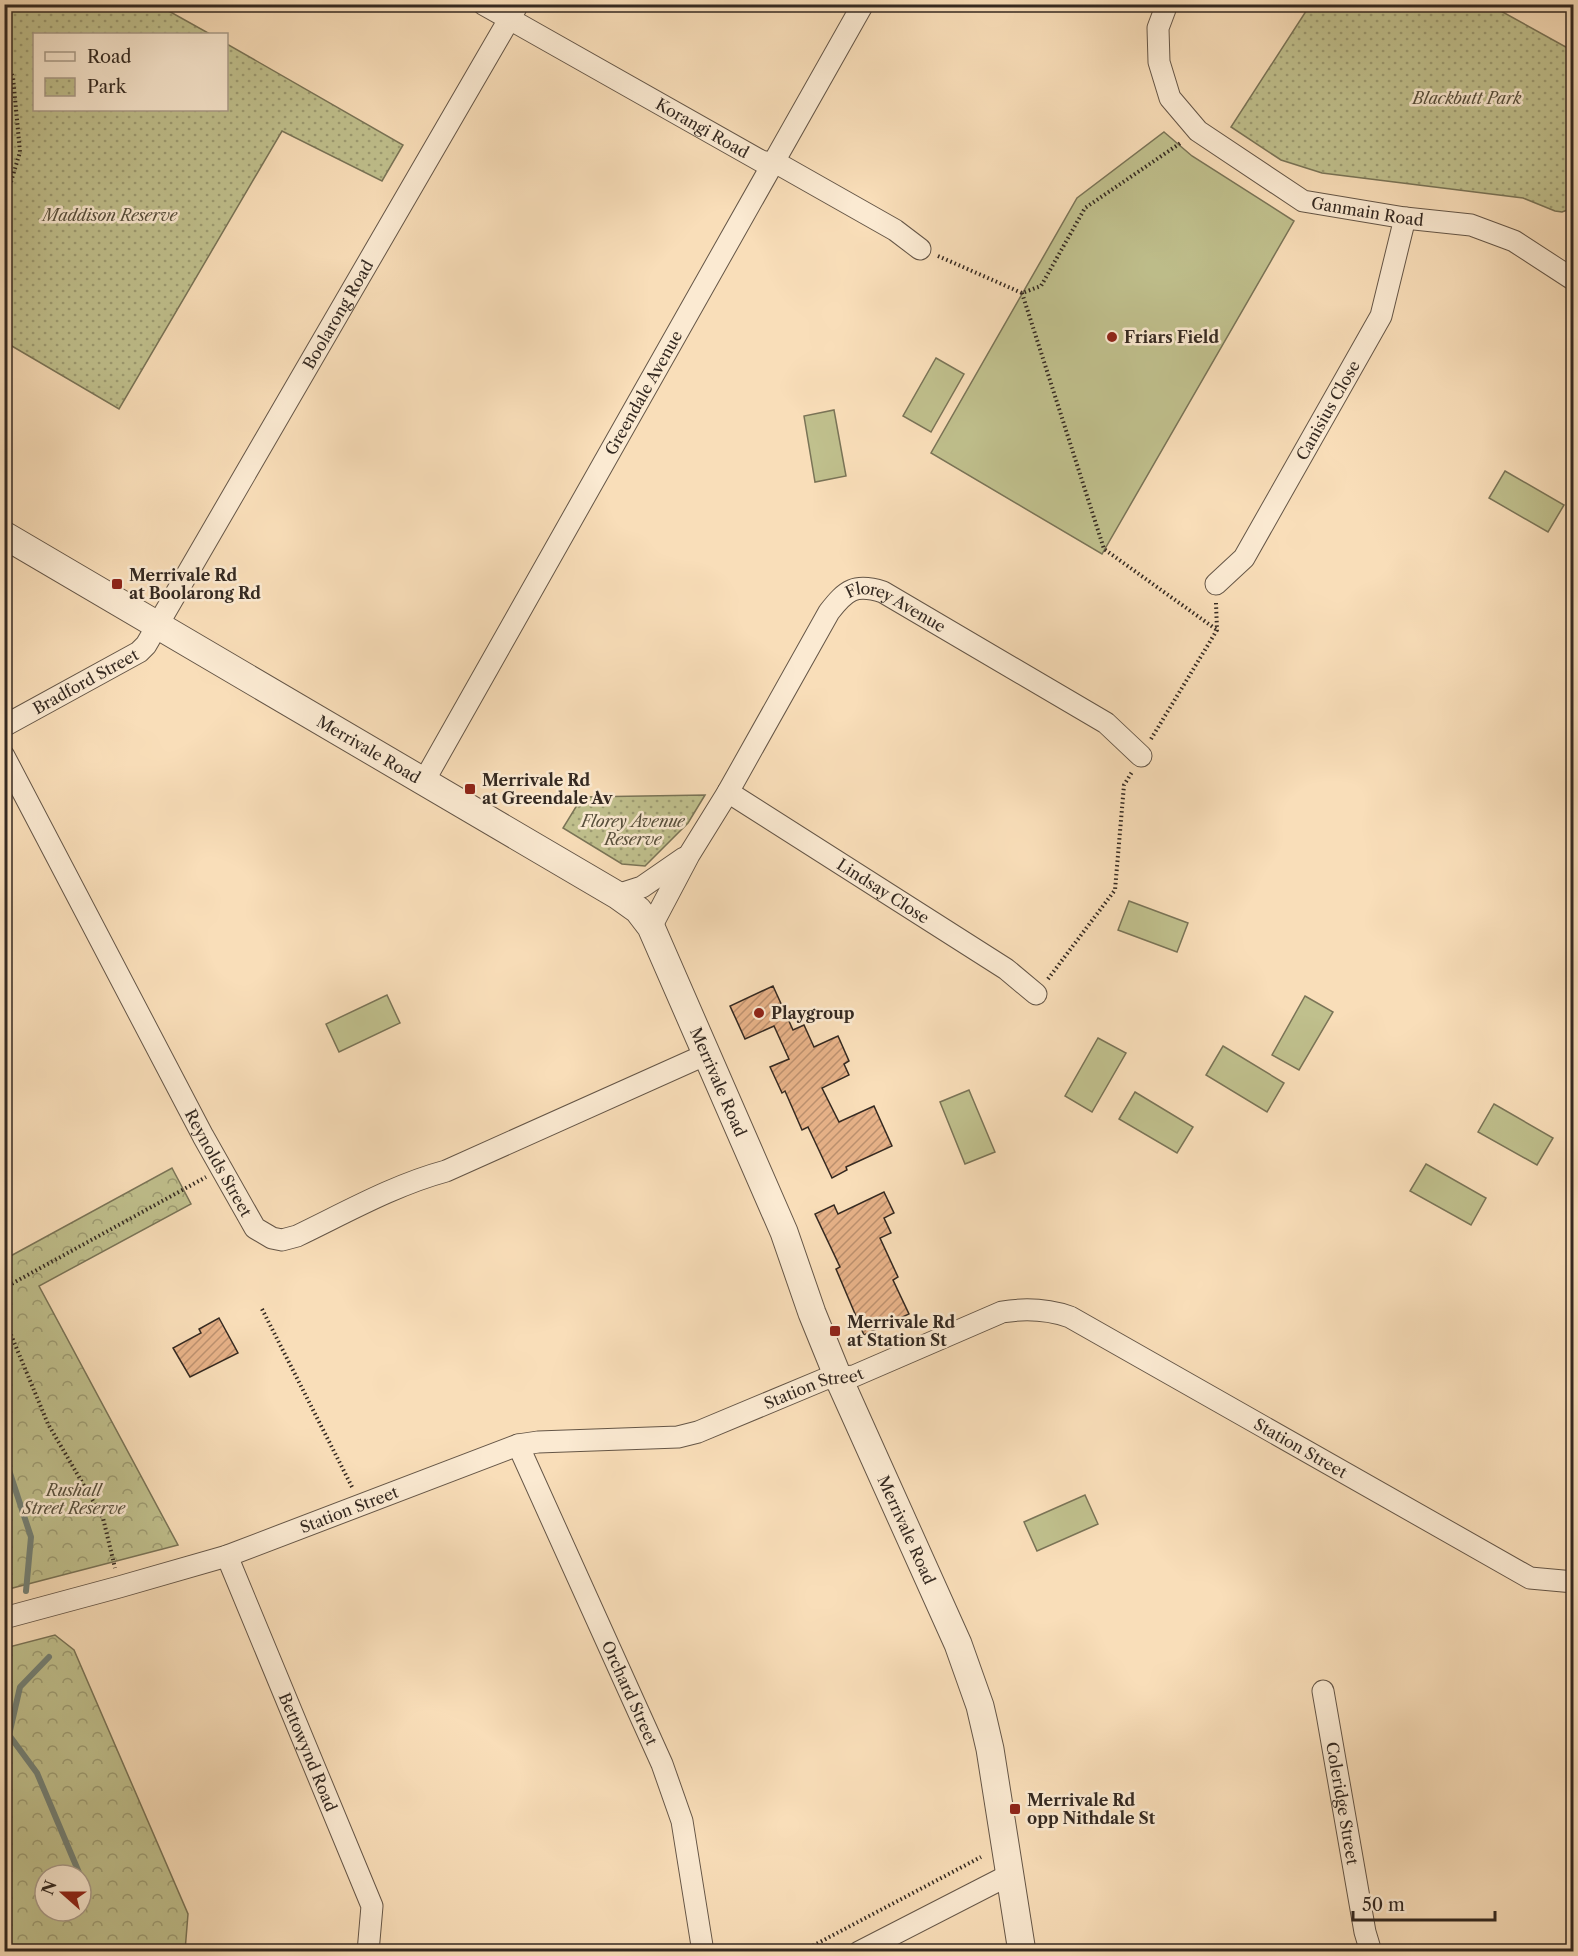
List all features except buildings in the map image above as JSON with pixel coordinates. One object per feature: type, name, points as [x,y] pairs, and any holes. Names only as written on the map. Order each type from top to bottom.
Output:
[{"type":"street","name":"Korangi Road","points":[[483,4],[514,12],[761,160],[782,166],[895,230],[920,249]]},
{"type":"street","name":"Greendale Avenue","points":[[424,781],[862,4]]},
{"type":"street","name":"Ganmain Road","points":[[1167,4],[1158,28],[1159,62],[1170,98],[1198,131],[1303,201],[1405,218],[1471,225],[1514,241],[1574,279]]},
{"type":"street","name":"Boolarong Road","points":[[158,626],[514,12]]},
{"type":"street","name":"Canisius Close","points":[[1216,584],[1244,558],[1382,316],[1405,218]]},
{"type":"street","name":"Merrivale Road","points":[[4,535],[617,895],[638,910],[651,927],[784,1232],[838,1377],[958,1644],[980,1706],[990,1749],[1023,1952]]},
{"type":"street","name":"Florey Avenue","points":[[651,927],[688,855],[728,792],[829,612],[843,594],[858,588],[870,588],[883,592],[1106,723],[1141,756]]},
{"type":"street","name":"Bradford Street","points":[[4,726],[139,652],[158,626]]},
{"type":"street","name":"Reynolds Street","points":[[4,756],[221,1168],[255,1228],[272,1238],[282,1240],[297,1236],[418,1180],[446,1171],[707,1054]]},
{"type":"street","name":"Lindsay Close","points":[[728,792],[1006,969],[1036,994]]},
{"type":"street","name":"Florey Avenue","points":[[617,895],[642,886],[688,855]]},
{"type":"street","name":"Station Street","points":[[4,1618],[226,1556],[518,1445],[538,1442],[678,1437],[708,1428],[825,1379],[854,1376],[1002,1312],[1028,1309],[1054,1311],[1080,1323],[1530,1578],[1574,1582]]},
{"type":"street","name":"Orchard Street","points":[[518,1445],[662,1764],[682,1821],[703,1952]]},
{"type":"street","name":"Bettowynd Road","points":[[226,1556],[372,1905],[368,1952]]},
{"type":"street","name":"Coleridge Street","points":[[1323,1691],[1365,1932],[1371,1952]]},
{"type":"street","points":[[859,1952],[1011,1874]]},
{"type":"path","points":[[4,58],[13,77],[20,152],[4,205]]},
{"type":"path","points":[[920,249],[1022,293],[1041,286],[1085,208],[1198,131]]},
{"type":"path","points":[[1022,293],[1104,549],[1217,630]]},
{"type":"path","points":[[1036,994],[1115,890],[1124,785],[1217,630],[1216,584]]},
{"type":"path","points":[[4,1288],[221,1168]]},
{"type":"path","points":[[262,1309],[361,1503]]},
{"type":"path","points":[[4,1318],[48,1424],[103,1518],[119,1587]]},
{"type":"path","points":[[801,1952],[981,1857]]},
{"type":"green space","name":"Maddison Reserve","points":[[5,4],[158,5],[208,33],[33,33],[33,111],[228,111],[228,45],[403,145],[382,181],[282,131],[119,409],[5,342]]},
{"type":"green space","name":"Blackbutt Park","points":[[1310,5],[1490,5],[1573,51],[1573,206],[1562,212],[1523,198],[1322,173],[1281,160],[1231,127]]},
{"type":"green space","name":"Friars Field","points":[[1164,132],[1192,156],[1294,221],[1102,554],[931,453],[1077,198]]},
{"type":"green space","points":[[936,358],[964,374],[931,432],[903,416]]},
{"type":"green space","points":[[834,410],[846,476],[815,482],[804,416]]},
{"type":"green space","points":[[1505,471],[1564,505],[1548,532],[1489,498]]},
{"type":"green space","name":"Florey Avenue Reserve","points":[[705,795],[688,823],[645,866],[622,864],[563,828],[582,797]]},
{"type":"green space","points":[[1129,901],[1188,923],[1177,952],[1118,930]]},
{"type":"green space","points":[[387,995],[400,1023],[339,1052],[326,1024]]},
{"type":"green space","points":[[1305,996],[1333,1012],[1299,1070],[1272,1055]]},
{"type":"green space","points":[[1098,1038],[1126,1053],[1092,1112],[1065,1096]]},
{"type":"green space","points":[[1223,1046],[1284,1083],[1267,1112],[1206,1075]]},
{"type":"green space","points":[[969,1090],[995,1152],[965,1164],[940,1102]]},
{"type":"green space","points":[[1135,1092],[1193,1127],[1177,1153],[1119,1119]]},
{"type":"green space","points":[[1494,1104],[1553,1138],[1537,1165],[1478,1132]]},
{"type":"green space","points":[[1426,1164],[1486,1198],[1471,1225],[1410,1191]]},
{"type":"green space","name":"Rushall Street Reserve","points":[[172,1168],[191,1204],[39,1286],[178,1545],[5,1590],[5,1259]]},
{"type":"green space","points":[[1085,1495],[1098,1524],[1037,1551],[1024,1522]]},
{"type":"green space","points":[[55,1635],[74,1650],[188,1914],[185,1951],[5,1951],[5,1648]]},
{"type":"waterway","points":[[4,1455],[31,1537],[26,1591]]},
{"type":"waterway","points":[[49,1657],[20,1687],[9,1735],[37,1773],[75,1863]]},
{"type":"place","name":"Friars Field","points":[[1112,337]]},
{"type":"place","name":"Merrivale Rd at Boolarong Rd","points":[[117,584]]},
{"type":"place","name":"Merrivale Rd at Greendale Av","points":[[470,789]]},
{"type":"place","name":"Playgroup","points":[[759,1013]]},
{"type":"place","name":"Merrivale Rd at Station St","points":[[835,1331]]},
{"type":"place","name":"Merrivale Rd opp Nithdale St","points":[[1015,1809]]}]
